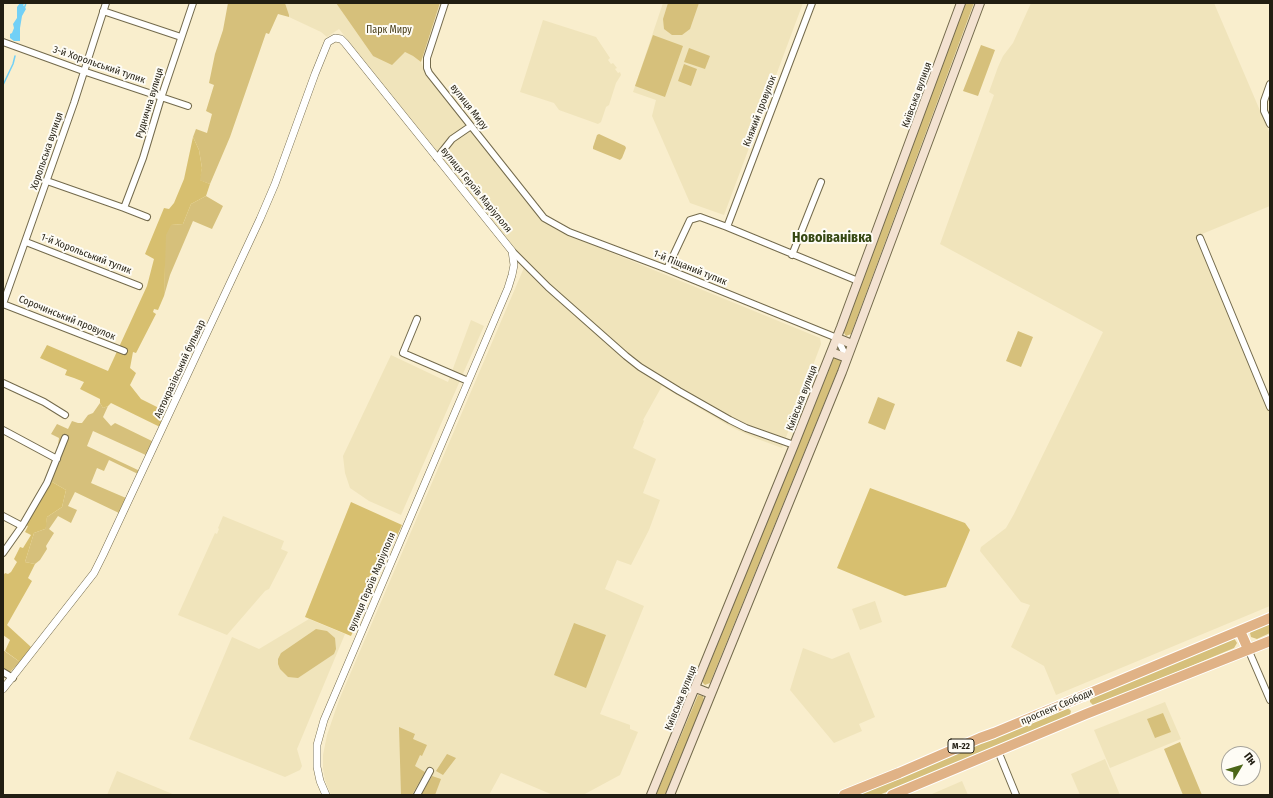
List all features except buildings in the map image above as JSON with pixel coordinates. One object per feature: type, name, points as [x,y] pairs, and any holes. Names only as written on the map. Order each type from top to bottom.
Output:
[{"type":"highway","name":"проспект Свободи","points":[[844,795],[1270,618]]},
{"type":"highway","points":[[1240,631],[1248,649]]},
{"type":"highway","name":"проспект Свободи","points":[[892,795],[1086,714],[1270,640]]},
{"type":"highway","points":[[1079,697],[1086,714]]},
{"type":"main road","name":"Київська вулиця","points":[[651,795],[696,688],[837,338],[961,3]]},
{"type":"main road","points":[[670,795],[847,358],[980,3]]},
{"type":"main road","points":[[837,338],[852,344]]},
{"type":"main road","points":[[831,352],[847,358]]},
{"type":"main road","points":[[696,688],[711,694]]},
{"type":"street","name":"Хорольська вулиця","points":[[3,304],[74,103],[106,3]]},
{"type":"street","name":"Руднична вулиця","points":[[124,208],[143,158],[161,98],[193,3]]},
{"type":"street","name":"вулиця Миру","points":[[445,3],[427,58],[427,68],[429,73],[539,212]]},
{"type":"street","name":"Княжий провулок","points":[[727,227],[812,3]]},
{"type":"street","points":[[103,12],[181,37]]},
{"type":"street","name":"вулиця Героїв Маріуполя","points":[[326,795],[320,781],[317,767],[317,745],[324,720],[468,381],[512,275],[514,265],[512,252],[345,43],[341,39],[335,38]]},
{"type":"street","name":"Автокразівський бульвар","points":[[3,689],[94,573],[260,220],[278,178],[322,55],[328,42],[335,38]]},
{"type":"street","name":"3-й Хорольський тупик","points":[[3,42],[161,98],[188,106]]},
{"type":"street","points":[[1270,84],[1264,101],[1264,111],[1270,124]]},
{"type":"street","points":[[437,158],[452,139],[471,126]]},
{"type":"street","points":[[47,181],[147,217]]},
{"type":"street","points":[[792,255],[821,182]]},
{"type":"street","name":"1-й Піщаний тупик","points":[[539,212],[550,222],[569,232],[667,269],[837,338]]},
{"type":"street","points":[[667,269],[690,220],[700,217],[858,282]]},
{"type":"street","points":[[1200,238],[1270,407]]},
{"type":"street","name":"1-й Хорольський тупик","points":[[26,242],[139,286]]},
{"type":"street","points":[[512,252],[564,302],[640,367],[730,420],[746,428],[794,446]]},
{"type":"street","name":"Сорочинський провулок","points":[[3,304],[124,351]]},
{"type":"street","points":[[417,319],[403,353],[468,381]]},
{"type":"street","points":[[837,338],[847,358]]},
{"type":"street","points":[[3,383],[44,402],[65,415]]},
{"type":"street","points":[[3,430],[58,459]]},
{"type":"street","points":[[3,553],[22,526],[47,483],[58,459],[65,438]]},
{"type":"street","points":[[3,516],[22,526]]},
{"type":"street","points":[[1248,649],[1270,700]]},
{"type":"street","points":[[3,672],[13,678]]},
{"type":"street","points":[[998,751],[1016,795]]},
{"type":"street","points":[[417,795],[430,771]]},
{"type":"shaded area","points":[[285,3],[336,3],[373,56],[405,52],[421,62],[426,74],[541,218],[561,232],[820,338],[821,344],[782,448],[731,427],[662,386],[643,420],[644,421],[633,448],[656,459],[643,493],[660,500],[649,530],[631,565],[617,560],[605,589],[644,606],[600,714],[630,725],[630,729],[638,732],[620,775],[583,795],[553,795],[501,773],[489,795],[331,795],[325,780],[323,755],[327,735],[339,700],[523,270],[524,260],[339,29],[327,37],[321,32],[289,17]]},
{"type":"shaded area","points":[[663,3],[803,3],[724,215],[690,203],[652,116],[656,100],[633,92]]},
{"type":"shaded area","points":[[1031,3],[1214,3],[1270,134],[1270,206],[1202,234],[1270,405],[1270,606],[1056,695],[1044,666],[1011,647],[1030,605],[1021,602],[980,551],[981,547],[1006,528],[1014,514],[1103,332],[940,244],[994,95],[989,92],[998,67],[1003,56],[1013,43]]},
{"type":"shaded area","points":[[543,20],[596,37],[610,58],[608,60],[617,68],[615,69],[618,73],[620,72],[621,75],[616,83],[609,105],[606,107],[601,122],[598,124],[559,110],[554,103],[520,92]]},
{"type":"shaded area","points":[[193,137],[199,150],[202,168],[200,180],[210,184],[206,196],[191,204],[183,224],[171,225],[166,235],[164,296],[158,310],[154,309],[153,312],[156,314],[136,353],[133,352],[130,368],[136,373],[130,385],[141,399],[167,412],[160,427],[111,403],[103,408],[100,403],[100,399],[80,389],[84,382],[65,375],[67,370],[40,358],[47,345],[108,371],[147,286],[154,259],[145,254],[164,208],[169,209],[174,203],[184,179]]},
{"type":"shaded area","points":[[471,320],[484,326],[401,515],[369,501],[350,488],[345,473],[343,456],[391,355],[448,382]]},
{"type":"shaded area","points":[[47,479],[66,490],[62,507],[47,517],[45,529],[34,533],[25,562],[35,564],[28,578],[32,581],[7,625],[31,647],[20,662],[5,651],[10,640],[3,635],[3,576],[5,573],[8,574],[11,572],[17,562],[14,559],[20,547],[23,548],[31,535],[25,532],[28,526],[21,523]]},
{"type":"shaded area","points":[[870,488],[965,523],[970,530],[946,587],[905,596],[837,568]]},
{"type":"shaded area","points":[[351,502],[402,525],[351,636],[305,617]]},
{"type":"shaded area","points":[[223,516],[284,541],[281,549],[288,552],[269,589],[265,591],[227,635],[178,615],[215,533],[217,534]]},
{"type":"shaded area","points":[[875,601],[882,622],[860,630],[852,609]]},
{"type":"shaded area","points":[[309,619],[345,634],[297,749],[302,766],[300,770],[285,777],[189,739],[232,637],[259,649]]},
{"type":"shaded area","points":[[803,648],[832,659],[849,652],[875,717],[859,724],[862,731],[834,743],[790,690]]},
{"type":"shaded area","points":[[1165,702],[1181,739],[1110,768],[1094,730]]},
{"type":"shaded area","points":[[1105,759],[1120,795],[1080,795],[1071,774]]},
{"type":"shaded area","points":[[117,771],[175,795],[107,795]]},
{"type":"shaded area","points":[[962,781],[968,795],[932,794]]},
{"type":"green space","points":[[228,3],[285,3],[289,17],[278,14],[269,34],[266,33],[230,137],[210,184],[199,180],[202,168],[199,150],[193,137],[196,129],[207,133],[212,114],[206,111],[214,85],[209,83],[215,54],[223,30]]},
{"type":"green space","name":"Парк Миру","points":[[336,3],[440,3],[421,62],[405,52],[392,65],[373,56]]},
{"type":"green space","points":[[668,3],[699,3],[690,29],[682,35],[672,35],[664,29],[663,19]]},
{"type":"green space","points":[[965,3],[974,3],[851,334],[846,336],[843,330]]},
{"type":"green space","points":[[653,35],[683,46],[665,97],[635,86]]},
{"type":"green space","points":[[981,45],[995,50],[978,96],[963,91]]},
{"type":"green space","points":[[689,48],[710,56],[705,69],[684,62]]},
{"type":"green space","points":[[684,64],[697,69],[691,86],[678,81]]},
{"type":"green space","points":[[599,134],[625,146],[626,148],[620,160],[593,149],[597,135]]},
{"type":"green space","points":[[206,196],[223,206],[212,229],[193,221],[170,275],[164,296],[165,235],[170,225],[183,224],[191,204]]},
{"type":"green space","points":[[1018,331],[1033,337],[1021,367],[1006,361]]},
{"type":"green space","points":[[834,357],[840,358],[841,362],[710,683],[705,685],[703,680]]},
{"type":"green space","points":[[878,397],[895,404],[885,430],[868,423]]},
{"type":"green space","points":[[100,403],[103,408],[108,406],[103,417],[111,426],[115,423],[154,442],[148,456],[93,431],[87,446],[140,471],[138,474],[109,460],[104,471],[97,468],[91,483],[126,498],[119,513],[75,492],[68,506],[77,510],[71,523],[58,516],[49,529],[54,533],[40,560],[35,564],[25,562],[34,533],[45,529],[47,517],[62,507],[66,490],[47,479],[57,453],[59,438],[51,434],[57,424],[68,429],[72,421],[82,423],[88,415],[93,413]]},
{"type":"green space","points":[[1270,622],[1270,633],[1257,639],[1251,637],[1251,631]]},
{"type":"green space","points":[[574,623],[606,635],[586,688],[554,675]]},
{"type":"green space","points":[[316,629],[327,631],[335,638],[336,649],[334,654],[298,678],[288,677],[280,669],[278,664],[278,659],[281,653]]},
{"type":"green space","points":[[1234,638],[1237,643],[1234,648],[1096,706],[1090,702],[1090,698]]},
{"type":"green space","points":[[3,650],[20,662],[9,673],[3,670]]},
{"type":"green space","points":[[698,695],[703,696],[704,700],[665,795],[656,795]]},
{"type":"green space","points":[[1067,707],[1071,711],[1070,715],[986,752],[879,795],[852,795]]},
{"type":"green space","points":[[1163,713],[1171,732],[1155,738],[1147,719]]},
{"type":"green space","points":[[399,727],[415,734],[413,739],[427,745],[415,766],[425,772],[412,795],[401,795]]},
{"type":"green space","points":[[1180,742],[1202,795],[1183,795],[1164,749]]},
{"type":"green space","points":[[447,754],[456,758],[443,775],[436,771]]},
{"type":"green space","points":[[432,776],[441,779],[435,795],[421,795]]},
{"type":"water","points":[[20,3],[25,3],[23,5],[26,9],[22,16],[20,41],[14,41],[10,38],[10,34],[14,28],[13,24],[17,18],[17,7]]},
{"type":"waterway","points":[[24,9],[26,3]]},
{"type":"waterway","points":[[3,85],[13,64],[15,56]]},
{"type":"district","name":"Новоіванівка","points":[[832,238]]}]
